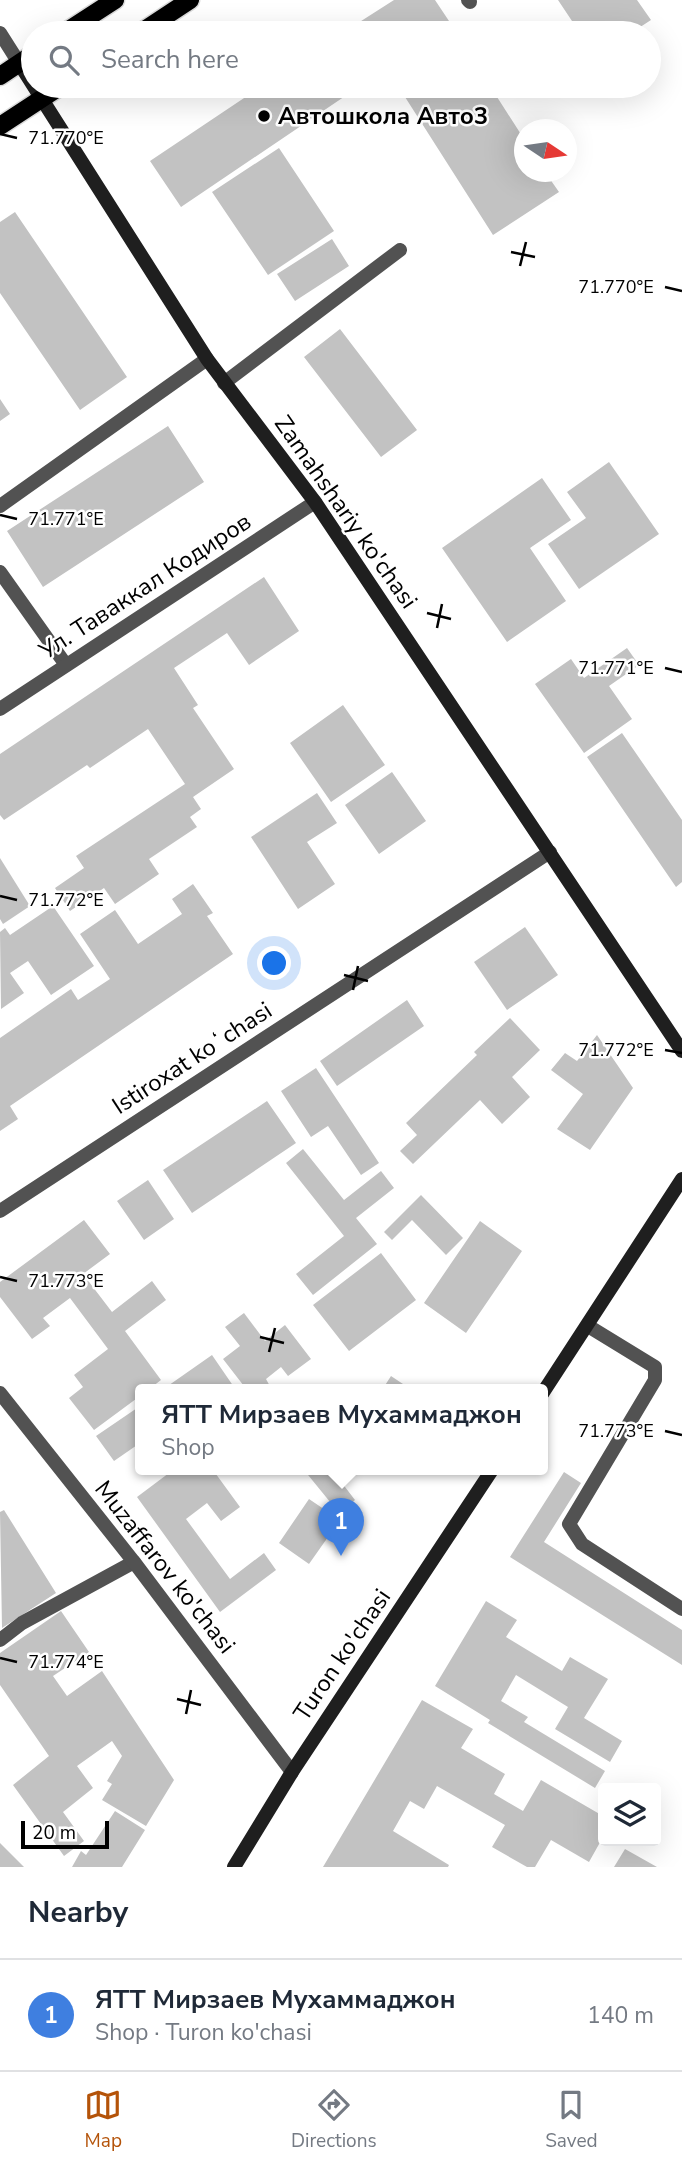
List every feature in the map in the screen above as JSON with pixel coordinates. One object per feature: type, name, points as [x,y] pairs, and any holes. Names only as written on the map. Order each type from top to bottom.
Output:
[{"type":"main road","points":[[83,21],[115,0]]},
{"type":"main road","points":[[158,21],[190,0]]},
{"type":"main road","points":[[0,76],[21,61]]},
{"type":"main road","points":[[0,126],[41,99]]},
{"type":"street","name":"Zamahshariy ko'chasi","points":[[0,33],[21,53]]},
{"type":"street","name":"Zamahshariy ko'chasi","points":[[41,99],[206,359],[316,502],[682,1051]]},
{"type":"street","points":[[224,383],[400,250]]},
{"type":"street","points":[[0,506],[206,359]]},
{"type":"street","name":"Ул. Таваккал Кодиров","points":[[0,709],[316,502]]},
{"type":"street","points":[[0,572],[66,665]]},
{"type":"street","name":"Istiroxat koʻchasi","points":[[0,1211],[550,852]]},
{"type":"street","points":[[548,1385],[682,1179]]},
{"type":"street","points":[[588,1326],[655,1367],[655,1380],[569,1524],[582,1544],[682,1609]]},
{"type":"street","name":"Muzaffarov ko'chasi","points":[[0,1392],[134,1562],[292,1772]]},
{"type":"street","name":"Turon ko'chasi","points":[[234,1867],[292,1772],[489,1475]]},
{"type":"street","points":[[0,1640],[22,1623],[134,1562]]},
{"type":"building","points":[[394,0],[435,0],[449,21],[361,21]]},
{"type":"building","points":[[558,0],[637,0],[651,20],[649,21],[572,21]]},
{"type":"building","points":[[244,98],[342,98],[181,207],[150,161]]},
{"type":"building","points":[[406,98],[498,98],[514,123],[514,182],[552,182],[559,192],[493,235]]},
{"type":"building","points":[[279,148],[334,231],[268,275],[212,192]]},
{"type":"building","points":[[15,212],[127,377],[80,410],[0,293],[0,222]]},
{"type":"building","points":[[332,239],[349,266],[295,301],[277,274]]},
{"type":"building","points":[[340,329],[417,430],[381,457],[304,357]]},
{"type":"building","points":[[0,399],[10,414],[0,421]]},
{"type":"building","points":[[168,426],[204,482],[43,587],[7,531]]},
{"type":"building","points":[[609,462],[659,534],[579,589],[548,544],[586,518],[567,492]]},
{"type":"building","points":[[542,478],[571,520],[530,548],[566,601],[507,642],[442,548]]},
{"type":"building","points":[[264,577],[299,631],[249,665],[227,633],[174,668],[198,705],[193,708],[234,769],[193,797],[201,809],[190,817],[197,827],[149,859],[159,874],[115,904],[104,888],[70,911],[55,888],[84,868],[76,856],[185,784],[148,729],[90,768],[87,765],[4,820],[0,815],[0,754]]},
{"type":"building","points":[[627,648],[639,665],[609,686],[632,719],[584,753],[535,684],[571,659],[584,678]]},
{"type":"building","points":[[343,705],[385,765],[331,802],[290,743]]},
{"type":"building","points":[[622,733],[682,820],[682,882],[676,887],[587,757]]},
{"type":"building","points":[[392,772],[426,821],[379,854],[345,805]]},
{"type":"building","points":[[317,793],[337,823],[307,842],[335,884],[298,909],[251,837]]},
{"type":"building","points":[[0,858],[30,906],[3,924],[0,919]]},
{"type":"building","points":[[193,884],[213,913],[207,916],[233,954],[10,1106],[18,1119],[0,1131],[0,1038],[71,989],[78,1000],[110,979],[80,934],[115,910],[138,944],[182,914],[172,899]]},
{"type":"building","points":[[53,906],[94,966],[51,995],[28,961],[10,973],[24,993],[1,1009],[0,932],[5,928],[10,935]]},
{"type":"building","points":[[525,927],[558,975],[507,1010],[474,962]]},
{"type":"building","points":[[407,1000],[424,1026],[337,1086],[320,1061]]},
{"type":"building","points":[[510,1018],[540,1050],[512,1077],[530,1097],[502,1124],[480,1100],[413,1164],[400,1151],[417,1135],[406,1123],[477,1055],[474,1052]]},
{"type":"building","points":[[597,1035],[633,1088],[590,1150],[557,1129],[583,1094],[551,1070],[565,1053],[577,1061]]},
{"type":"building","points":[[316,1068],[379,1163],[361,1175],[328,1126],[311,1137],[281,1091]]},
{"type":"building","points":[[267,1101],[296,1143],[192,1213],[163,1170]]},
{"type":"building","points":[[303,1149],[344,1200],[381,1171],[394,1188],[356,1218],[377,1244],[313,1295],[296,1274],[344,1236],[286,1163]]},
{"type":"building","points":[[148,1180],[174,1219],[144,1240],[117,1201]]},
{"type":"building","points":[[421,1195],[463,1238],[446,1255],[412,1220],[392,1240],[384,1232]]},
{"type":"building","points":[[84,1220],[110,1254],[83,1274],[112,1312],[152,1281],[166,1300],[125,1331],[161,1380],[156,1384],[135,1384],[135,1400],[94,1430],[69,1398],[83,1387],[74,1375],[108,1349],[70,1298],[43,1318],[50,1326],[32,1339],[0,1297],[0,1282]]},
{"type":"building","points":[[480,1221],[522,1251],[466,1333],[424,1303]]},
{"type":"building","points":[[381,1253],[416,1300],[349,1351],[313,1305]]},
{"type":"building","points":[[244,1313],[265,1341],[285,1325],[311,1359],[288,1376],[281,1367],[266,1379],[269,1384],[242,1384],[223,1359],[240,1346],[225,1327]]},
{"type":"building","points":[[212,1355],[232,1384],[171,1384]]},
{"type":"building","points":[[391,1376],[403,1384],[386,1384]]},
{"type":"building","points":[[135,1409],[135,1446],[114,1461],[96,1436]]},
{"type":"building","points":[[564,1472],[581,1483],[544,1542],[682,1630],[682,1665],[510,1557]]},
{"type":"building","points":[[166,1475],[217,1475],[240,1507],[221,1521],[207,1503],[186,1519],[230,1579],[264,1553],[276,1570],[220,1612],[137,1497]]},
{"type":"building","points":[[308,1475],[336,1475],[355,1500],[339,1513]]},
{"type":"building","points":[[309,1499],[340,1520],[309,1564],[279,1543]]},
{"type":"building","points":[[4,1510],[56,1593],[2,1628],[0,1512]]},
{"type":"building","points":[[486,1601],[517,1620],[506,1637],[562,1671],[570,1657],[608,1679],[584,1718],[622,1741],[610,1762],[555,1729],[568,1707],[516,1675],[501,1701],[528,1717],[524,1722],[605,1771],[595,1788],[488,1723],[490,1720],[435,1686]]},
{"type":"building","points":[[61,1611],[89,1652],[53,1676],[67,1696],[102,1671],[174,1780],[146,1826],[102,1800],[112,1784],[107,1781],[122,1756],[112,1741],[77,1766],[93,1788],[63,1812],[84,1841],[64,1856],[13,1785],[49,1756],[0,1685],[0,1653]]},
{"type":"building","points":[[422,1700],[473,1729],[461,1748],[505,1774],[494,1794],[523,1811],[541,1780],[598,1813],[598,1846],[589,1862],[551,1840],[535,1867],[527,1867],[492,1847],[505,1825],[437,1786],[424,1809],[410,1801],[393,1831],[449,1865],[448,1867],[323,1867]]},
{"type":"building","points":[[115,1811],[145,1830],[122,1867],[72,1867],[81,1851],[86,1855]]},
{"type":"building","points":[[0,1843],[24,1867],[0,1867]]},
{"type":"building","points":[[625,1849],[657,1867],[614,1867]]},
{"type":"place","name":"Автошкола Авто3","points":[[264,116]]},
{"type":"place","name":"ЯТТ Мирзаев Мухаммаджон","points":[[341,1556]]}]
